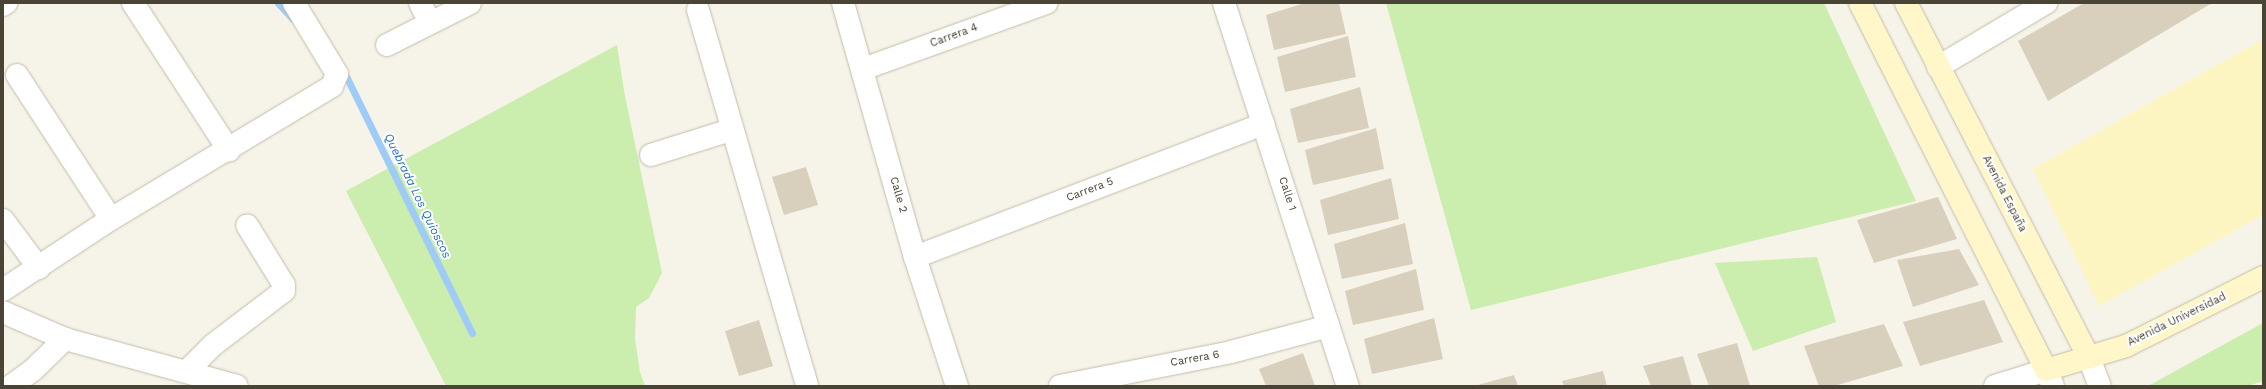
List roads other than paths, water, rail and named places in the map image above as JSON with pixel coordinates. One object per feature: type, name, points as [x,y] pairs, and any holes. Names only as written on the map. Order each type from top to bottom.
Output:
[{"type":"street","points":[[133,3],[229,150]]},
{"type":"street","points":[[3,290],[39,268],[111,219],[229,150],[337,81],[337,74],[294,3]]},
{"type":"street","points":[[420,3],[430,23]]},
{"type":"street","points":[[387,45],[470,3]]},
{"type":"street","name":"Calle 2","points":[[843,3],[915,256],[957,386]]},
{"type":"street","name":"Carrera 4","points":[[862,69],[1046,3]]},
{"type":"street","name":"Calle 1","points":[[1224,3],[1348,386]]},
{"type":"street","points":[[1860,3],[2050,378],[1995,386]]},
{"type":"street","name":"Avenida España","points":[[1906,3],[1938,68],[2089,358],[2100,386]]},
{"type":"street","points":[[1938,68],[2046,3]]},
{"type":"street","points":[[698,10],[731,130],[807,386]]},
{"type":"street","points":[[18,75],[111,219]]},
{"type":"street","name":"Carrera 5","points":[[915,256],[1264,124]]},
{"type":"street","points":[[651,155],[731,130]]},
{"type":"street","points":[[3,220],[39,268]]},
{"type":"street","points":[[188,370],[213,345],[284,291],[284,285],[247,225]]},
{"type":"street","name":"Avenida Universidad","points":[[2050,378],[2089,358],[2166,327],[2263,277]]},
{"type":"street","points":[[3,312],[65,339],[188,370],[237,386]]},
{"type":"street","name":"Carrera 6","points":[[1060,386],[1231,352],[1329,326]]},
{"type":"street","points":[[11,386],[34,370],[65,339]]},
{"type":"waterway","name":"Quebrada Los Quioscos","points":[[278,3],[293,19]]},
{"type":"waterway","name":"Quebrada Los Quioscos","points":[[341,73],[347,78],[472,333]]}]
